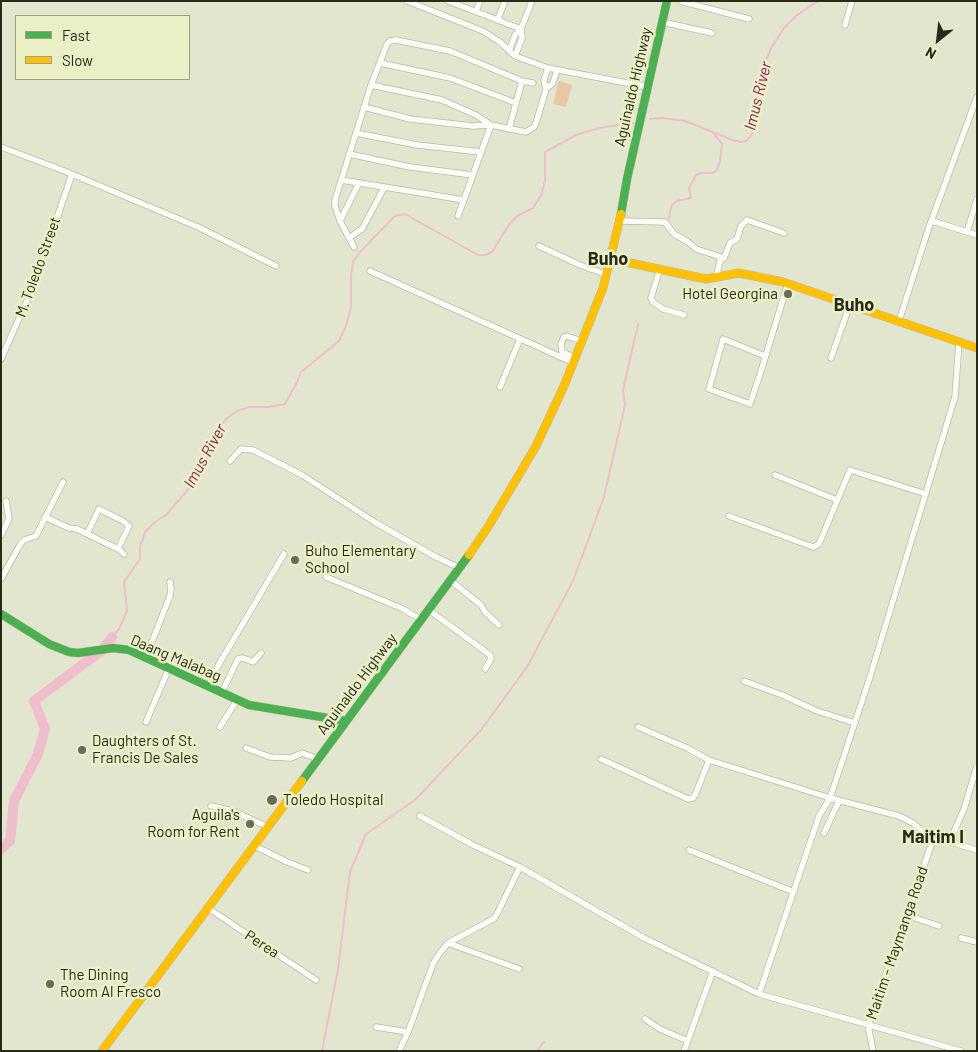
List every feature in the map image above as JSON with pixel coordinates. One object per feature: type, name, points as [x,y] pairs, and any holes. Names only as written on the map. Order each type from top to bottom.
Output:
[{"type":"main road","name":"Aguinaldo Highway","points":[[102,1051],[451,581],[488,527],[532,453],[575,361],[603,288],[620,221],[627,179],[667,1]]},
{"type":"main road","name":"Aguinaldo Highway","points":[[593,310],[627,179]]},
{"type":"main road","points":[[611,259],[706,279],[739,273],[788,284],[977,348]]},
{"type":"main road","name":"Daang Malabag","points":[[1,614],[49,644],[78,654],[121,648],[129,650],[237,700],[262,708],[346,722]]},
{"type":"street","points":[[407,1],[483,31],[500,42],[515,56],[548,68],[648,87]]},
{"type":"street","points":[[476,12],[480,1]]},
{"type":"street","points":[[498,20],[505,1]]},
{"type":"street","points":[[515,56],[522,38],[521,30],[532,1]]},
{"type":"street","points":[[680,1],[749,19]]},
{"type":"street","points":[[845,24],[852,1]]},
{"type":"street","points":[[452,2],[521,30]]},
{"type":"street","points":[[662,22],[712,33]]},
{"type":"street","points":[[509,51],[515,35],[521,30]]},
{"type":"street","points":[[354,247],[340,221],[335,200],[371,86],[387,44],[390,41],[396,40],[462,55],[522,81],[533,83]]},
{"type":"street","points":[[380,63],[450,78],[516,104]]},
{"type":"street","points":[[546,89],[544,80],[548,68]]},
{"type":"street","points":[[364,107],[410,119],[473,126],[491,125],[526,132],[534,127],[546,89],[552,83],[557,70]]},
{"type":"street","points":[[509,129],[522,81]]},
{"type":"street","points":[[371,86],[442,100],[476,115],[491,125]]},
{"type":"street","points":[[899,321],[932,221],[975,107],[977,97]]},
{"type":"street","points":[[458,216],[491,125]]},
{"type":"street","points":[[356,134],[417,145],[481,152]]},
{"type":"street","points":[[1,147],[72,174],[198,227],[276,266]]},
{"type":"street","points":[[349,154],[410,167],[473,175]]},
{"type":"street","name":"M. Toledo Street","points":[[2,355],[34,285],[72,174]]},
{"type":"street","points":[[341,180],[464,200]]},
{"type":"street","points":[[340,221],[359,183]]},
{"type":"street","points":[[349,238],[362,229],[384,188]]},
{"type":"street","points":[[967,232],[977,199]]},
{"type":"street","points":[[720,260],[724,258],[730,243],[737,239],[741,226],[747,220],[784,233]]},
{"type":"street","points":[[620,221],[665,222],[674,234],[696,249],[721,257],[716,278]]},
{"type":"street","points":[[932,221],[977,235]]},
{"type":"street","points":[[538,246],[580,265],[602,272]]},
{"type":"street","points":[[660,268],[652,298],[653,302],[662,309],[684,315]]},
{"type":"street","points":[[370,271],[520,339],[575,361]]},
{"type":"street","points":[[765,356],[723,339],[709,389],[750,404],[788,284]]},
{"type":"street","points":[[831,358],[850,304]]},
{"type":"street","points":[[575,361],[562,352],[561,344],[566,336],[582,341]]},
{"type":"street","points":[[500,387],[520,339]]},
{"type":"street","points":[[759,994],[819,816],[830,798],[869,680],[955,397],[959,342]]},
{"type":"street","points":[[230,461],[241,449],[253,450],[302,475],[376,523],[436,557],[460,568]]},
{"type":"street","points":[[729,516],[813,547],[819,544],[850,470],[926,494]]},
{"type":"street","points":[[775,475],[837,500]]},
{"type":"street","points":[[1,579],[21,543],[36,536],[63,482]]},
{"type":"street","points":[[1,535],[9,519],[6,501]]},
{"type":"street","points":[[87,534],[99,510],[123,520],[129,526],[118,549]]},
{"type":"street","points":[[45,517],[69,528],[77,529],[118,549],[124,554]]},
{"type":"street","points":[[208,687],[284,554]]},
{"type":"street","points":[[326,577],[401,608],[422,620]]},
{"type":"street","points":[[451,581],[481,605],[484,612],[498,625]]},
{"type":"street","points":[[146,658],[170,596],[170,582]]},
{"type":"street","points":[[429,610],[490,655],[491,659],[486,669]]},
{"type":"street","points":[[222,692],[238,660],[243,658],[253,662],[260,653]]},
{"type":"street","points":[[146,722],[169,668]]},
{"type":"street","points":[[744,681],[782,695],[816,711],[855,723]]},
{"type":"street","points":[[220,727],[237,700]]},
{"type":"street","points":[[638,727],[687,748],[709,760],[830,798],[899,816],[934,837],[977,850]]},
{"type":"street","points":[[246,748],[270,757],[291,758],[302,753],[318,760]]},
{"type":"street","points":[[601,759],[688,800],[693,798],[709,760]]},
{"type":"street","points":[[950,841],[964,809],[977,766]]},
{"type":"street","points":[[824,833],[839,800]]},
{"type":"street","points":[[211,806],[239,813],[268,827]]},
{"type":"street","points":[[420,816],[473,845],[520,866],[644,938],[759,994],[960,1051]]},
{"type":"street","name":"Maitim - Maymanga Road","points":[[873,1051],[868,1025],[934,837]]},
{"type":"street","points":[[254,846],[286,862],[308,870]]},
{"type":"street","points":[[689,850],[794,892]]},
{"type":"street","points":[[399,1051],[433,964],[448,943],[494,918],[520,866]]},
{"type":"street","name":"Perea","points":[[208,908],[316,980]]},
{"type":"street","points":[[906,915],[939,926]]},
{"type":"street","points":[[961,938],[977,942]]},
{"type":"street","points":[[448,943],[519,969]]},
{"type":"street","points":[[684,1051],[713,971]]},
{"type":"street","points":[[646,1019],[660,1029],[688,1041]]},
{"type":"street","points":[[376,1027],[408,1032]]},
{"type":"shaded area","points":[[559,81],[572,85],[566,107],[553,104]]},
{"type":"waterway","name":"Imus River","points":[[650,119],[662,118],[685,121],[733,140],[746,141],[751,136],[754,128],[758,84],[771,48],[784,28],[796,16],[818,1]]},
{"type":"waterway","name":"Imus River","points":[[112,637],[119,629],[127,611],[124,582],[140,559],[140,547],[145,532],[166,515],[191,486],[208,455],[215,435],[226,419],[237,411],[249,407],[269,407],[285,404],[301,372],[339,341],[346,326],[351,307],[353,262],[360,252],[395,216],[405,214],[478,255],[486,255],[492,252],[508,226],[517,216],[533,208],[541,195],[545,181],[545,152],[576,135],[599,128],[633,123]]},
{"type":"waterway","points":[[669,220],[672,205],[677,201],[691,198],[689,188],[696,175],[713,173],[717,170],[722,144],[714,134]]},
{"type":"waterway","points":[[322,1051],[338,969],[350,872],[366,834],[415,800],[481,730],[527,667],[573,581],[604,497],[625,405],[623,390],[638,324]]},
{"type":"waterway","name":"Imus River","points":[[1,849],[10,841],[14,801],[38,754],[45,729],[34,701],[101,651],[112,637]]},
{"type":"waterway","points":[[537,1051],[544,1042]]},
{"type":"traffic: fast","points":[[621,214],[627,179],[667,1]]},
{"type":"traffic: fast","points":[[302,781],[469,555]]},
{"type":"traffic: fast","points":[[1,614],[49,644],[69,652],[78,653],[113,648],[129,650],[249,705],[346,721]]},
{"type":"traffic: slow","points":[[469,555],[488,527],[536,446],[564,386],[603,288],[621,214]]},
{"type":"traffic: slow","points":[[611,259],[706,279],[739,273],[783,282],[977,348]]},
{"type":"traffic: slow","points":[[102,1051],[302,781]]},
{"type":"place","name":"Hotel Georgina","points":[[788,294]]},
{"type":"place","name":"Buho Elementary School","points":[[295,560]]},
{"type":"place","name":"Daughters of St. Francis De Sales","points":[[82,750]]},
{"type":"place","name":"Toledo Hospital","points":[[272,800]]},
{"type":"place","name":"Aguila's Room for Rent","points":[[250,824]]},
{"type":"place","name":"The Dining Room Al Fresco","points":[[50,984]]},
{"type":"district","name":"Buho","points":[[608,259]]},
{"type":"district","name":"Buho","points":[[854,305]]},
{"type":"district","name":"Maitim I","points":[[933,837]]}]
